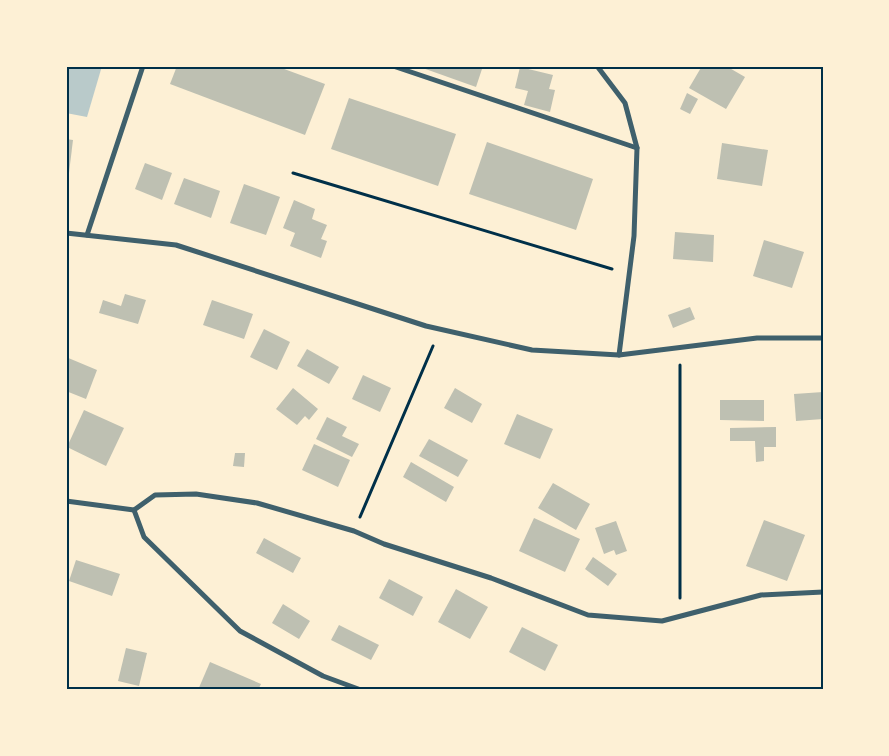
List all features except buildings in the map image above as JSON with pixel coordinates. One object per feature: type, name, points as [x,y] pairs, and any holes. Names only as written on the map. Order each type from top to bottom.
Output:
[{"type":"street","points":[[87,235],[143,66]]},
{"type":"street","points":[[393,66],[637,148]]},
{"type":"street","points":[[598,66],[625,103],[637,148],[634,236],[619,355]]},
{"type":"street","points":[[66,232],[176,245],[440,329],[532,350],[619,355],[757,338],[823,338]]},
{"type":"street","points":[[66,501],[134,510],[155,495],[196,494],[257,503],[354,531],[384,544],[491,578],[588,615],[662,621],[761,595],[823,592]]},
{"type":"street","points":[[134,510],[144,537],[240,631],[323,676],[360,690]]},
{"type":"path","points":[[293,173],[629,274]]},
{"type":"path","points":[[354,531],[440,329]]},
{"type":"path","points":[[680,347],[680,616]]},
{"type":"shaded area","points":[[66,66],[102,66],[87,117],[66,113]]}]
